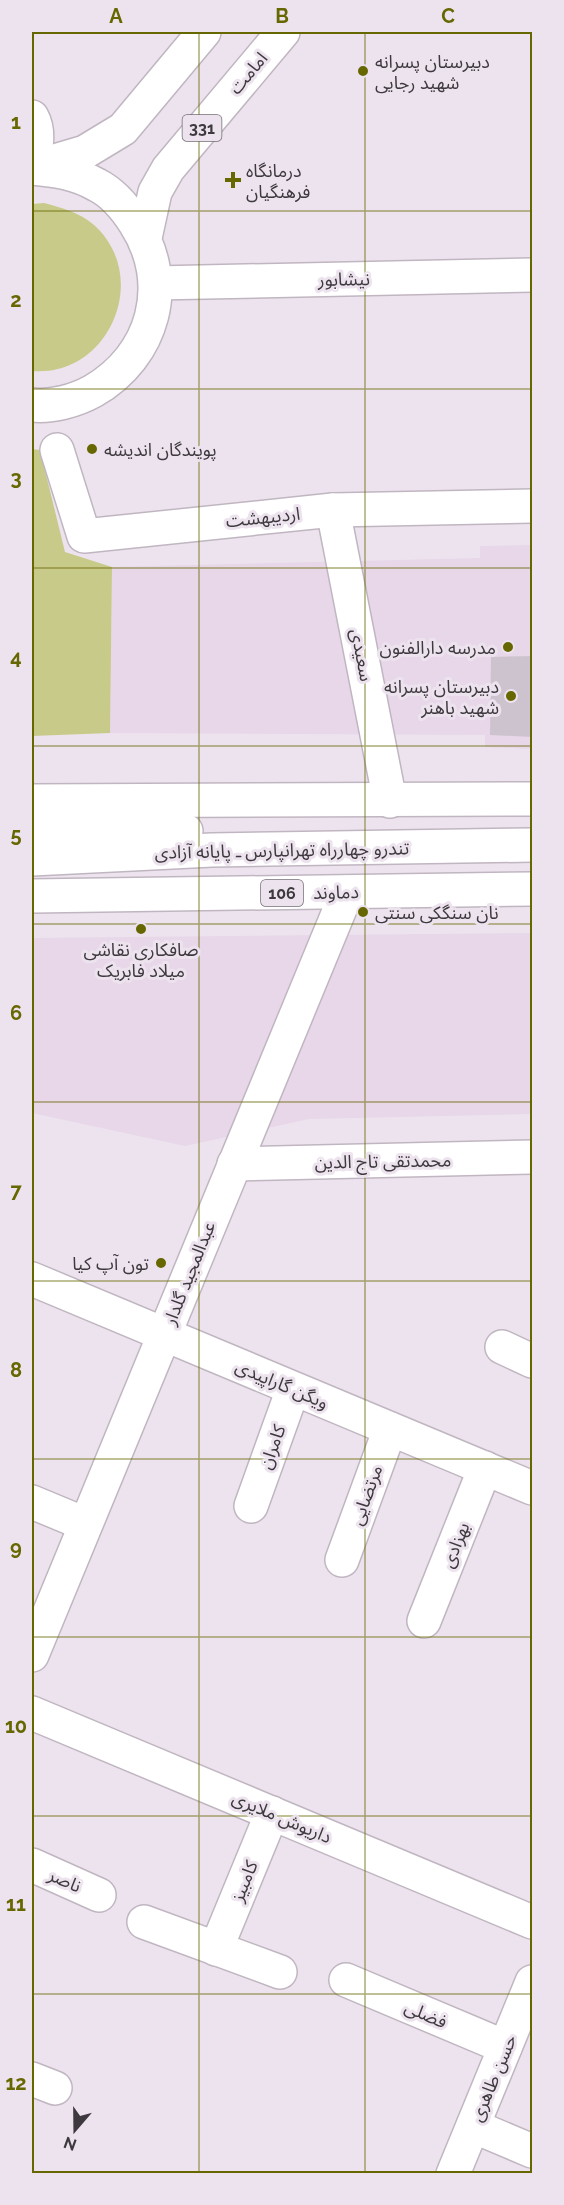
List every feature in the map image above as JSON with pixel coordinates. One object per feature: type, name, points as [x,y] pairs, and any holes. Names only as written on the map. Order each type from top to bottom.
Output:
[{"type":"street","points":[[32,168],[85,152],[123,129],[204,32]]},
{"type":"street","name":"امامت","points":[[145,238],[155,192],[168,170],[283,32]]},
{"type":"street","points":[[32,117],[37,136],[32,168]]},
{"type":"street","points":[[32,168],[67,172],[99,186],[126,208],[145,238],[153,260],[156,283],[151,320],[136,353],[118,374],[79,398],[35,407]]},
{"type":"street","name":"نیشابور","points":[[156,283],[532,275]]},
{"type":"street","name":"اردیبهشت","points":[[57,450],[84,536],[333,510],[532,506]]},
{"type":"street","name":"سعیدی","points":[[333,510],[390,801]]},
{"type":"street","points":[[32,801],[532,799]]},
{"type":"street","points":[[32,828],[278,833],[532,828]]},
{"type":"street","name":"تندرو چهارراه تهرانپارس ـ پایانه آزادی","points":[[32,859],[212,850],[532,845]]},
{"type":"street","name":"دماوند","points":[[32,896],[532,889]]},
{"type":"street","name":"عبدالمجید گلدار","points":[[32,1655],[347,892]]},
{"type":"street","name":"محمدتقی تاج الدین","points":[[234,1164],[532,1157]]},
{"type":"street","name":"ویگن گاراپیدی","points":[[32,1280],[532,1488]]},
{"type":"street","points":[[502,1347],[532,1361]]},
{"type":"street","name":"کامران","points":[[251,1506],[293,1389]]},
{"type":"street","name":"مرتضایی","points":[[342,1560],[390,1429]]},
{"type":"street","name":"بهزادی","points":[[424,1621],[485,1468]]},
{"type":"street","points":[[32,1502],[86,1524]]},
{"type":"street","name":"داریوش ملایری","points":[[32,1713],[532,1922]]},
{"type":"street","name":"کامبیز","points":[[216,1948],[272,1813]]},
{"type":"street","name":"ناصر","points":[[32,1865],[99,1894]]},
{"type":"street","points":[[144,1922],[280,1972]]},
{"type":"street","name":"فضلی","points":[[346,1980],[505,2047]]},
{"type":"street","name":"حسن طاهری","points":[[453,2174],[532,1982]]},
{"type":"street","points":[[473,2126],[532,2151]]},
{"type":"shaded area","points":[[532,545],[532,749],[485,747],[485,735],[110,733],[112,567],[480,558],[480,546]]},
{"type":"shaded area","points":[[532,933],[532,1114],[309,1119],[185,1146],[32,1113],[32,938]]},
{"type":"green space","points":[[44,203],[76,214],[94,225],[111,246],[120,271],[120,296],[114,320],[101,342],[82,358],[59,369],[32,371],[32,204]]},
{"type":"green space","points":[[32,449],[40,450],[65,552],[112,567],[110,733],[32,736]]},
{"type":"building","name":"دبیرستان پسرانه شهید باهنر","points":[[532,656],[532,737],[490,735],[491,657]]},
{"type":"place","name":"دبیرستان پسرانه شهید رجایی","points":[[363,71]]},
{"type":"place","name":"درمانگاه فرهنگیان","points":[[233,180]]},
{"type":"place","name":"پویندگان اندیشه","points":[[92,449]]},
{"type":"place","name":"مدرسه دارالفنون","points":[[508,647]]},
{"type":"place","name":"دبیرستان پسرانه شهید باهنر","points":[[511,696]]},
{"type":"place","name":"نان سنگکی سنتی","points":[[363,912]]},
{"type":"place","name":"صافکاری نقاشی میلاد فابریک","points":[[141,929]]},
{"type":"place","name":"تون آپ کیا","points":[[161,1263]]}]
